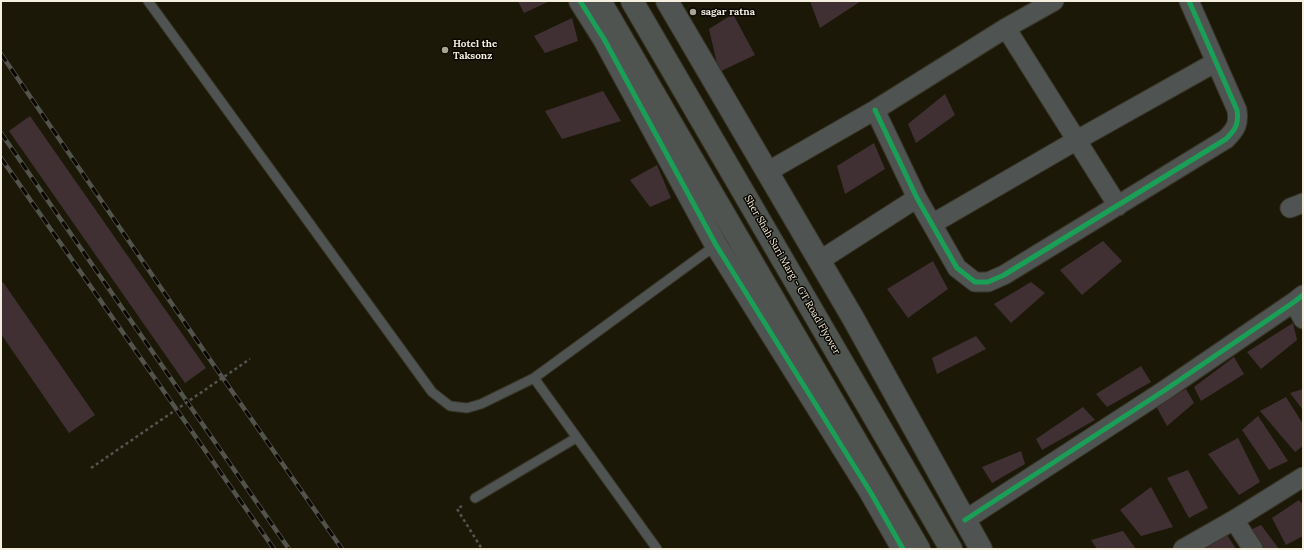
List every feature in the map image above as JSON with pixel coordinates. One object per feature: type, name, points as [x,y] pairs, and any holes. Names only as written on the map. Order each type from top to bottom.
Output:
[{"type":"main road","points":[[600,1],[919,549]]},
{"type":"main road","name":"Sher Shah Suri Marg - GT Road Flyover","points":[[632,1],[951,549]]},
{"type":"street","points":[[580,1],[604,39],[716,246],[903,549]]},
{"type":"street","points":[[668,1],[853,318],[981,549]]},
{"type":"street","points":[[767,172],[875,110],[1006,28],[1054,1]]},
{"type":"street","points":[[875,110],[917,198],[957,268],[975,282],[988,282],[1004,276],[1226,139],[1234,131],[1238,120],[1237,110],[1189,1]]},
{"type":"street","points":[[1006,28],[1118,206]]},
{"type":"street","points":[[932,224],[1216,62]]},
{"type":"street","points":[[819,261],[917,198]]},
{"type":"street","points":[[965,520],[1164,390],[1299,299],[1303,319]]},
{"type":"street","points":[[1183,549],[1234,520],[1303,477]]},
{"type":"street","points":[[1234,520],[1253,549]]},
{"type":"lane","points":[[148,1],[432,392],[450,406],[467,408],[482,404],[534,378],[716,246]]},
{"type":"lane","points":[[534,378],[657,549]]},
{"type":"lane","points":[[475,498],[576,438]]},
{"type":"path","points":[[91,468],[250,359]]},
{"type":"path","points":[[464,520],[482,549]]},
{"type":"building","points":[[518,1],[550,1],[524,13]]},
{"type":"building","points":[[810,1],[861,1],[820,28]]},
{"type":"building","points":[[733,14],[755,55],[719,72],[709,29]]},
{"type":"building","points":[[572,18],[578,41],[545,53],[534,36]]},
{"type":"building","points":[[603,91],[621,121],[562,139],[545,111]]},
{"type":"building","points":[[945,94],[955,115],[916,143],[908,124]]},
{"type":"building","points":[[30,116],[206,368],[185,383],[9,131]]},
{"type":"building","points":[[874,143],[885,169],[845,194],[837,166]]},
{"type":"building","points":[[657,165],[671,198],[650,207],[630,180]]},
{"type":"building","points":[[1103,241],[1122,261],[1082,295],[1060,270]]},
{"type":"building","points":[[933,261],[948,289],[908,318],[887,289]]},
{"type":"building","points":[[3,282],[95,415],[69,433],[1,334],[1,284]]},
{"type":"building","points":[[1031,282],[1045,293],[1011,323],[994,304]]},
{"type":"building","points":[[1293,323],[1297,340],[1261,369],[1247,352]]},
{"type":"building","points":[[976,336],[986,349],[937,374],[932,358]]},
{"type":"building","points":[[1234,357],[1244,374],[1201,401],[1194,387]]},
{"type":"building","points":[[1141,366],[1151,382],[1107,407],[1096,394]]},
{"type":"building","points":[[1186,389],[1194,403],[1167,426],[1156,406]]},
{"type":"building","points":[[1303,389],[1303,410],[1290,393]]},
{"type":"building","points":[[1286,397],[1303,424],[1303,446],[1295,452],[1260,411]]},
{"type":"building","points":[[1083,407],[1095,420],[1042,450],[1036,439]]},
{"type":"building","points":[[1258,416],[1288,461],[1269,470],[1242,430]]},
{"type":"building","points":[[1238,438],[1260,482],[1239,495],[1208,454]]},
{"type":"building","points":[[1021,451],[1025,464],[992,483],[982,467]]},
{"type":"building","points":[[1188,470],[1208,508],[1189,518],[1167,478]]},
{"type":"building","points":[[1151,487],[1173,527],[1141,536],[1120,510]]},
{"type":"building","points":[[1299,500],[1303,505],[1303,536],[1286,545],[1272,518]]},
{"type":"building","points":[[1261,525],[1279,549],[1264,549],[1250,530]]},
{"type":"building","points":[[1123,531],[1136,549],[1097,549],[1091,540]]},
{"type":"building","points":[[1227,535],[1236,549],[1204,549]]},
{"type":"railway","points":[[1,54],[213,364],[342,549]]},
{"type":"railway","points":[[1,133],[289,549]]},
{"type":"railway","points":[[1,158],[274,549]]},
{"type":"cycle path","points":[[580,1],[604,39],[716,245],[871,493],[903,549]]},
{"type":"cycle path","points":[[875,110],[917,198],[957,268],[975,282],[988,282],[1004,275],[1226,139],[1232,132],[1238,119],[1237,110],[1189,1]]},
{"type":"cycle path","points":[[965,520],[1165,390],[1303,295]]},
{"type":"place","name":"sagar ratna","points":[[693,12]]},
{"type":"place","name":"Hotel the Taksonz","points":[[445,50]]}]
